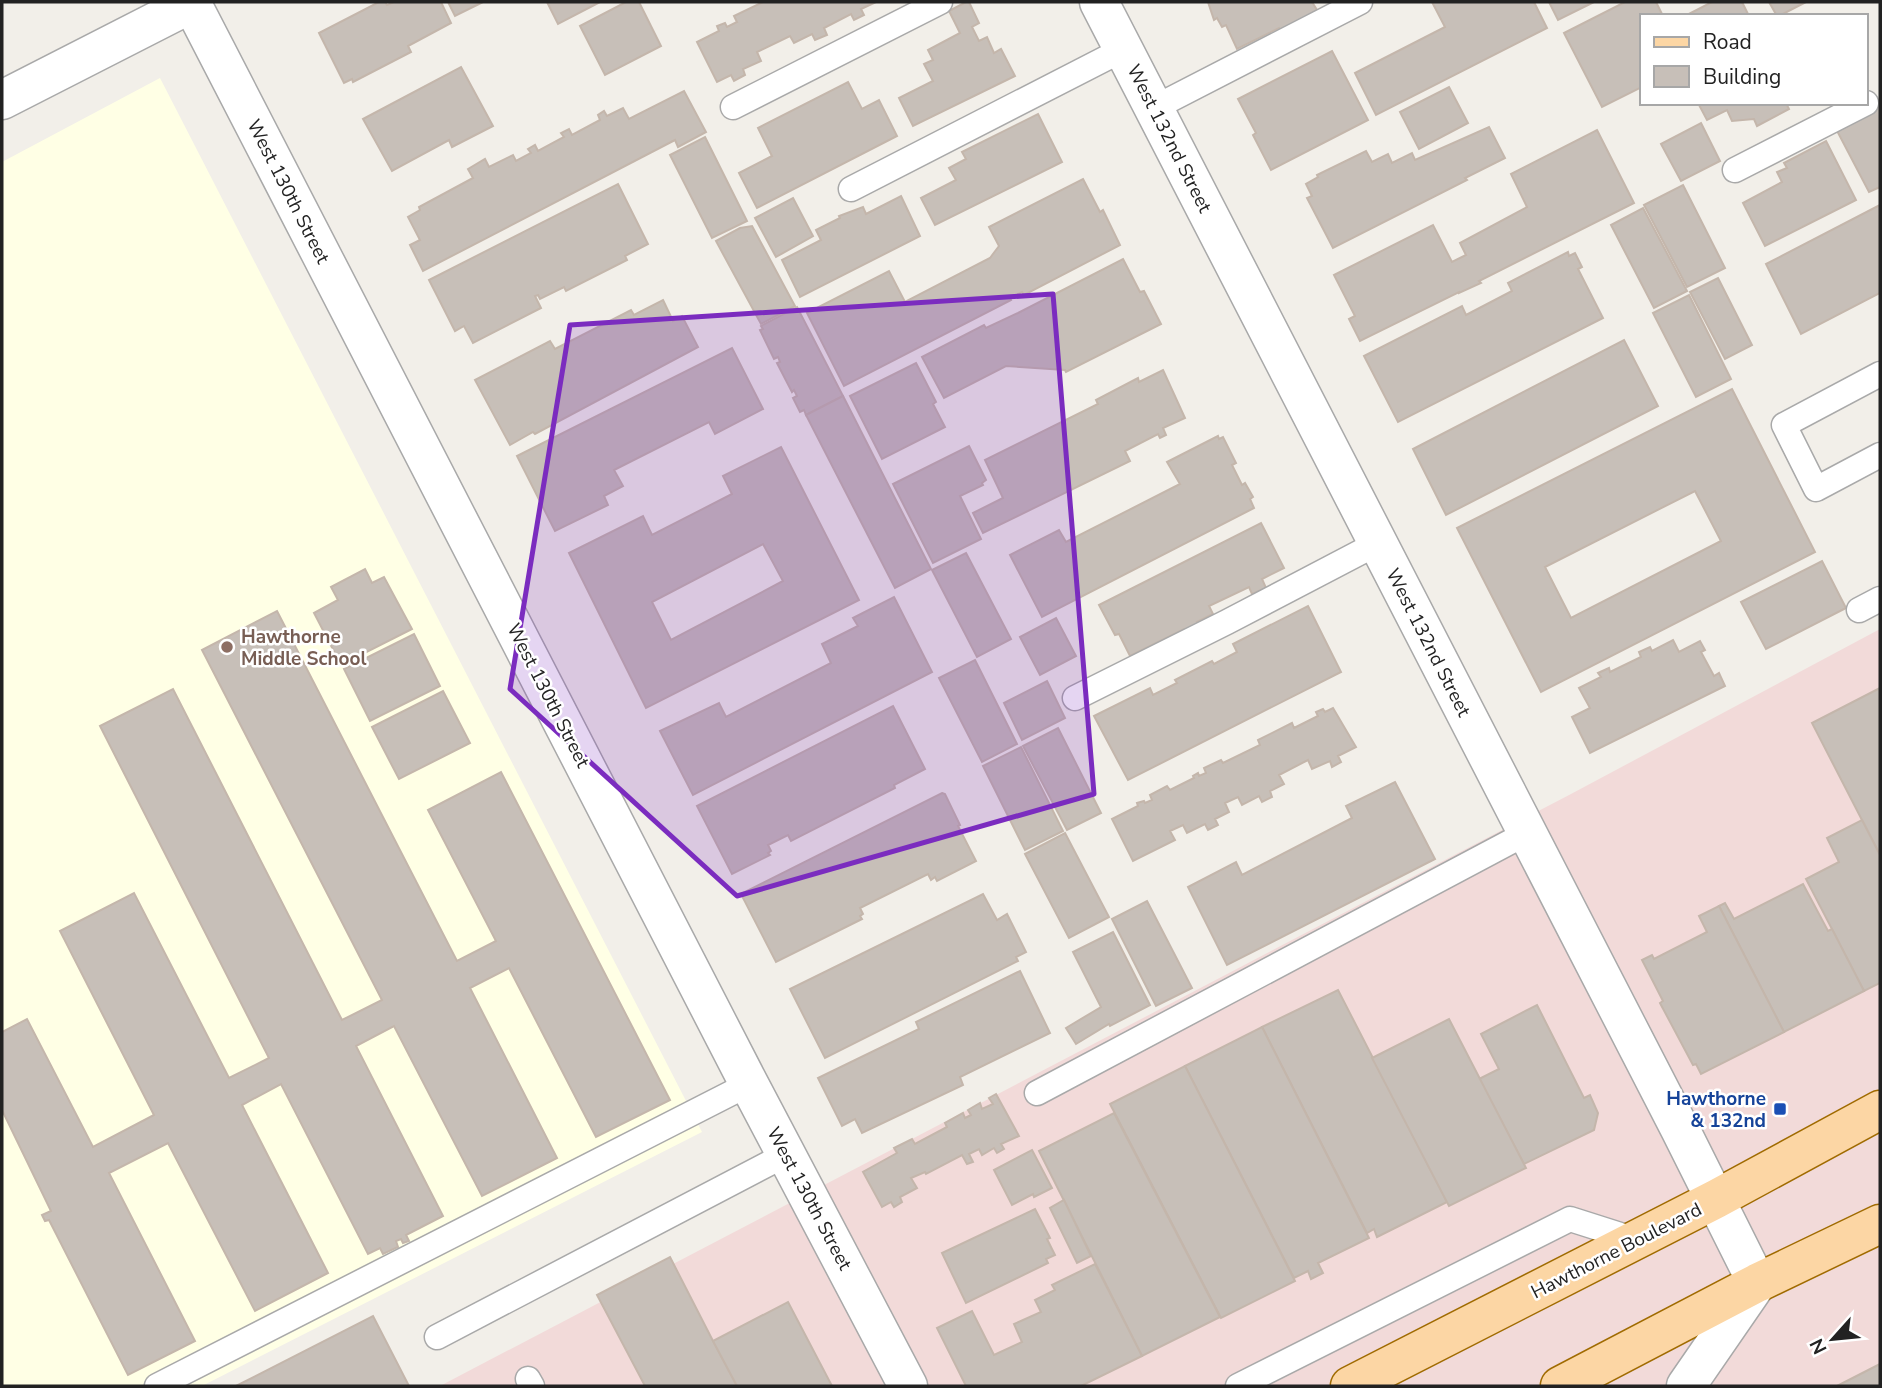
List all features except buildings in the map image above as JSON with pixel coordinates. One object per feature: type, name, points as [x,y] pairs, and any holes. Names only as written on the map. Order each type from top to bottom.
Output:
[{"type":"main road","name":"Hawthorne Boulevard","points":[[1350,1386],[1716,1199],[1880,1110]]},
{"type":"main road","points":[[1560,1386],[1757,1283],[1880,1224]]},
{"type":"street","points":[[2,100],[192,2]]},
{"type":"street","name":"West 130th Street","points":[[192,2],[749,1084],[908,1386]]},
{"type":"street","name":"West 132nd Street","points":[[1099,2],[1757,1283]]},
{"type":"street","points":[[1686,1386],[1757,1283]]},
{"type":"lane","points":[[733,107],[940,2]]},
{"type":"lane","points":[[1154,108],[1360,2]]},
{"type":"lane","points":[[851,189],[1124,49]]},
{"type":"lane","points":[[1735,170],[1862,105]]},
{"type":"lane","points":[[1880,373],[1784,425],[1816,489],[1880,455]]},
{"type":"lane","points":[[1076,698],[1378,543]]},
{"type":"lane","points":[[1037,1093],[1527,833]]},
{"type":"lane","points":[[157,1386],[749,1084]]},
{"type":"lane","points":[[437,1336],[787,1154]]},
{"type":"lane","points":[[1238,1386],[1570,1219],[1636,1240]]},
{"type":"highlighted area","points":[[1053,294],[1094,794],[737,896],[510,689],[570,325]]},
{"type":"shaded area","name":"Hawthorne Middle School","points":[[160,78],[702,1132],[202,1386],[2,1386],[2,162]]},
{"type":"shaded area","points":[[1880,629],[1880,1386],[440,1386],[1571,794]]},
{"type":"place","name":"Hawthorne Middle School","points":[[227,647]]},
{"type":"place","name":"Hawthorne & 132nd","points":[[1780,1109]]}]
